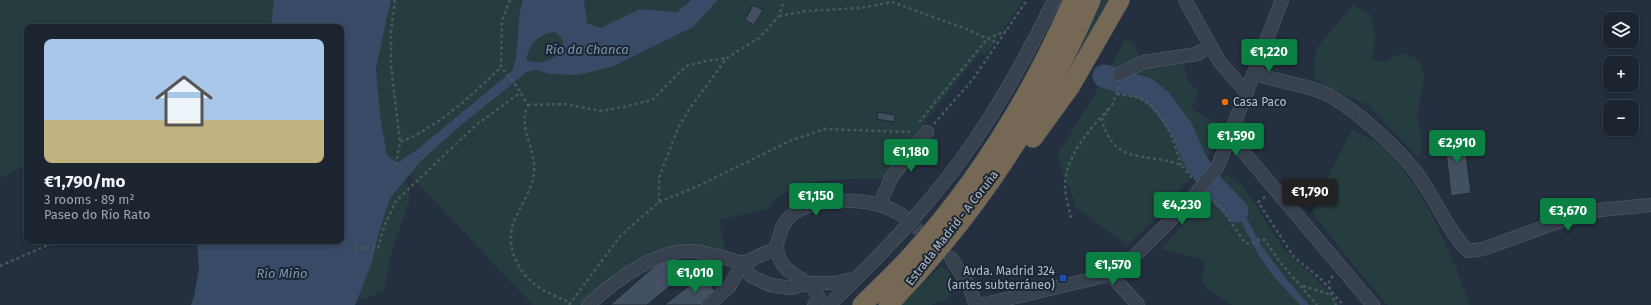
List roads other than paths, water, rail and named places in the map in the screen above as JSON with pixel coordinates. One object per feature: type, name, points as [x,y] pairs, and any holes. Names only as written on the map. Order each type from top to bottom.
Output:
[{"type":"highway","name":"Estrada Madrid - A Coruña","points":[[862,305],[908,259],[962,193],[1027,95],[1074,0]]},
{"type":"highway","name":"Estrada Madrid - A Coruña","points":[[888,305],[920,272],[984,192],[1034,115],[1072,44],[1091,0]]},
{"type":"highway","points":[[920,272],[978,212],[1070,87],[1120,0]]},
{"type":"street","points":[[829,305],[881,255],[921,209],[976,140],[1033,43],[1054,0]]},
{"type":"street","points":[[1184,0],[1219,61],[1247,93]]},
{"type":"street","points":[[981,305],[1110,274],[1117,271],[1190,201],[1218,166],[1282,0]]},
{"type":"street","points":[[1119,74],[1144,62],[1197,54],[1210,46]]},
{"type":"street","points":[[1255,73],[1272,80],[1320,91],[1346,107],[1393,145],[1418,175],[1457,239],[1468,251],[1483,249],[1558,222],[1599,210],[1651,205]]},
{"type":"street","points":[[879,205],[891,178],[923,127]]},
{"type":"street","points":[[1230,136],[1374,305]]},
{"type":"street","points":[[814,305],[818,298],[816,290],[810,283],[790,273],[782,265],[777,248],[781,226],[792,214],[806,206],[826,202],[857,201],[879,205],[902,215]]},
{"type":"street","points":[[708,305],[729,287],[744,263],[777,248]]},
{"type":"street","points":[[588,305],[614,282],[662,256],[692,251],[744,263],[751,276],[770,285],[791,288],[810,283],[836,283],[858,277]]},
{"type":"street","points":[[951,258],[969,286],[976,305]]},
{"type":"street","points":[[1110,274],[1138,305]]},
{"type":"water","name":"Río Miño","points":[[274,0],[391,0],[376,68],[380,115],[387,155],[397,163],[419,148],[512,71],[515,62],[519,18],[523,0],[584,0],[587,23],[600,28],[640,9],[677,12],[691,0],[718,0],[693,27],[612,67],[577,75],[550,74],[536,70],[527,72],[461,125],[421,161],[390,198],[377,239],[372,262],[355,305],[191,305],[194,297],[199,268],[197,244],[344,244],[344,24],[271,24]],"holes":[[[555,32],[561,37],[563,45],[556,55],[548,61],[532,62],[526,60],[532,45],[544,35]]]},
{"type":"water","points":[[1216,187],[1238,202],[1261,245],[1283,275],[1309,305],[1300,305],[1276,279],[1259,256],[1241,221],[1213,190]]},
{"type":"waterway","name":"Río da Chanca","points":[[1104,76],[1146,89],[1160,100],[1181,128],[1196,162],[1214,187],[1237,211]]},
{"type":"tunnel","points":[[902,215],[932,242]]},
{"type":"place","name":"Casa Paco","points":[[1225,102]]},
{"type":"place","name":"Avda. Madrid 324 (antes subterráneo)","points":[[1063,278]]}]
